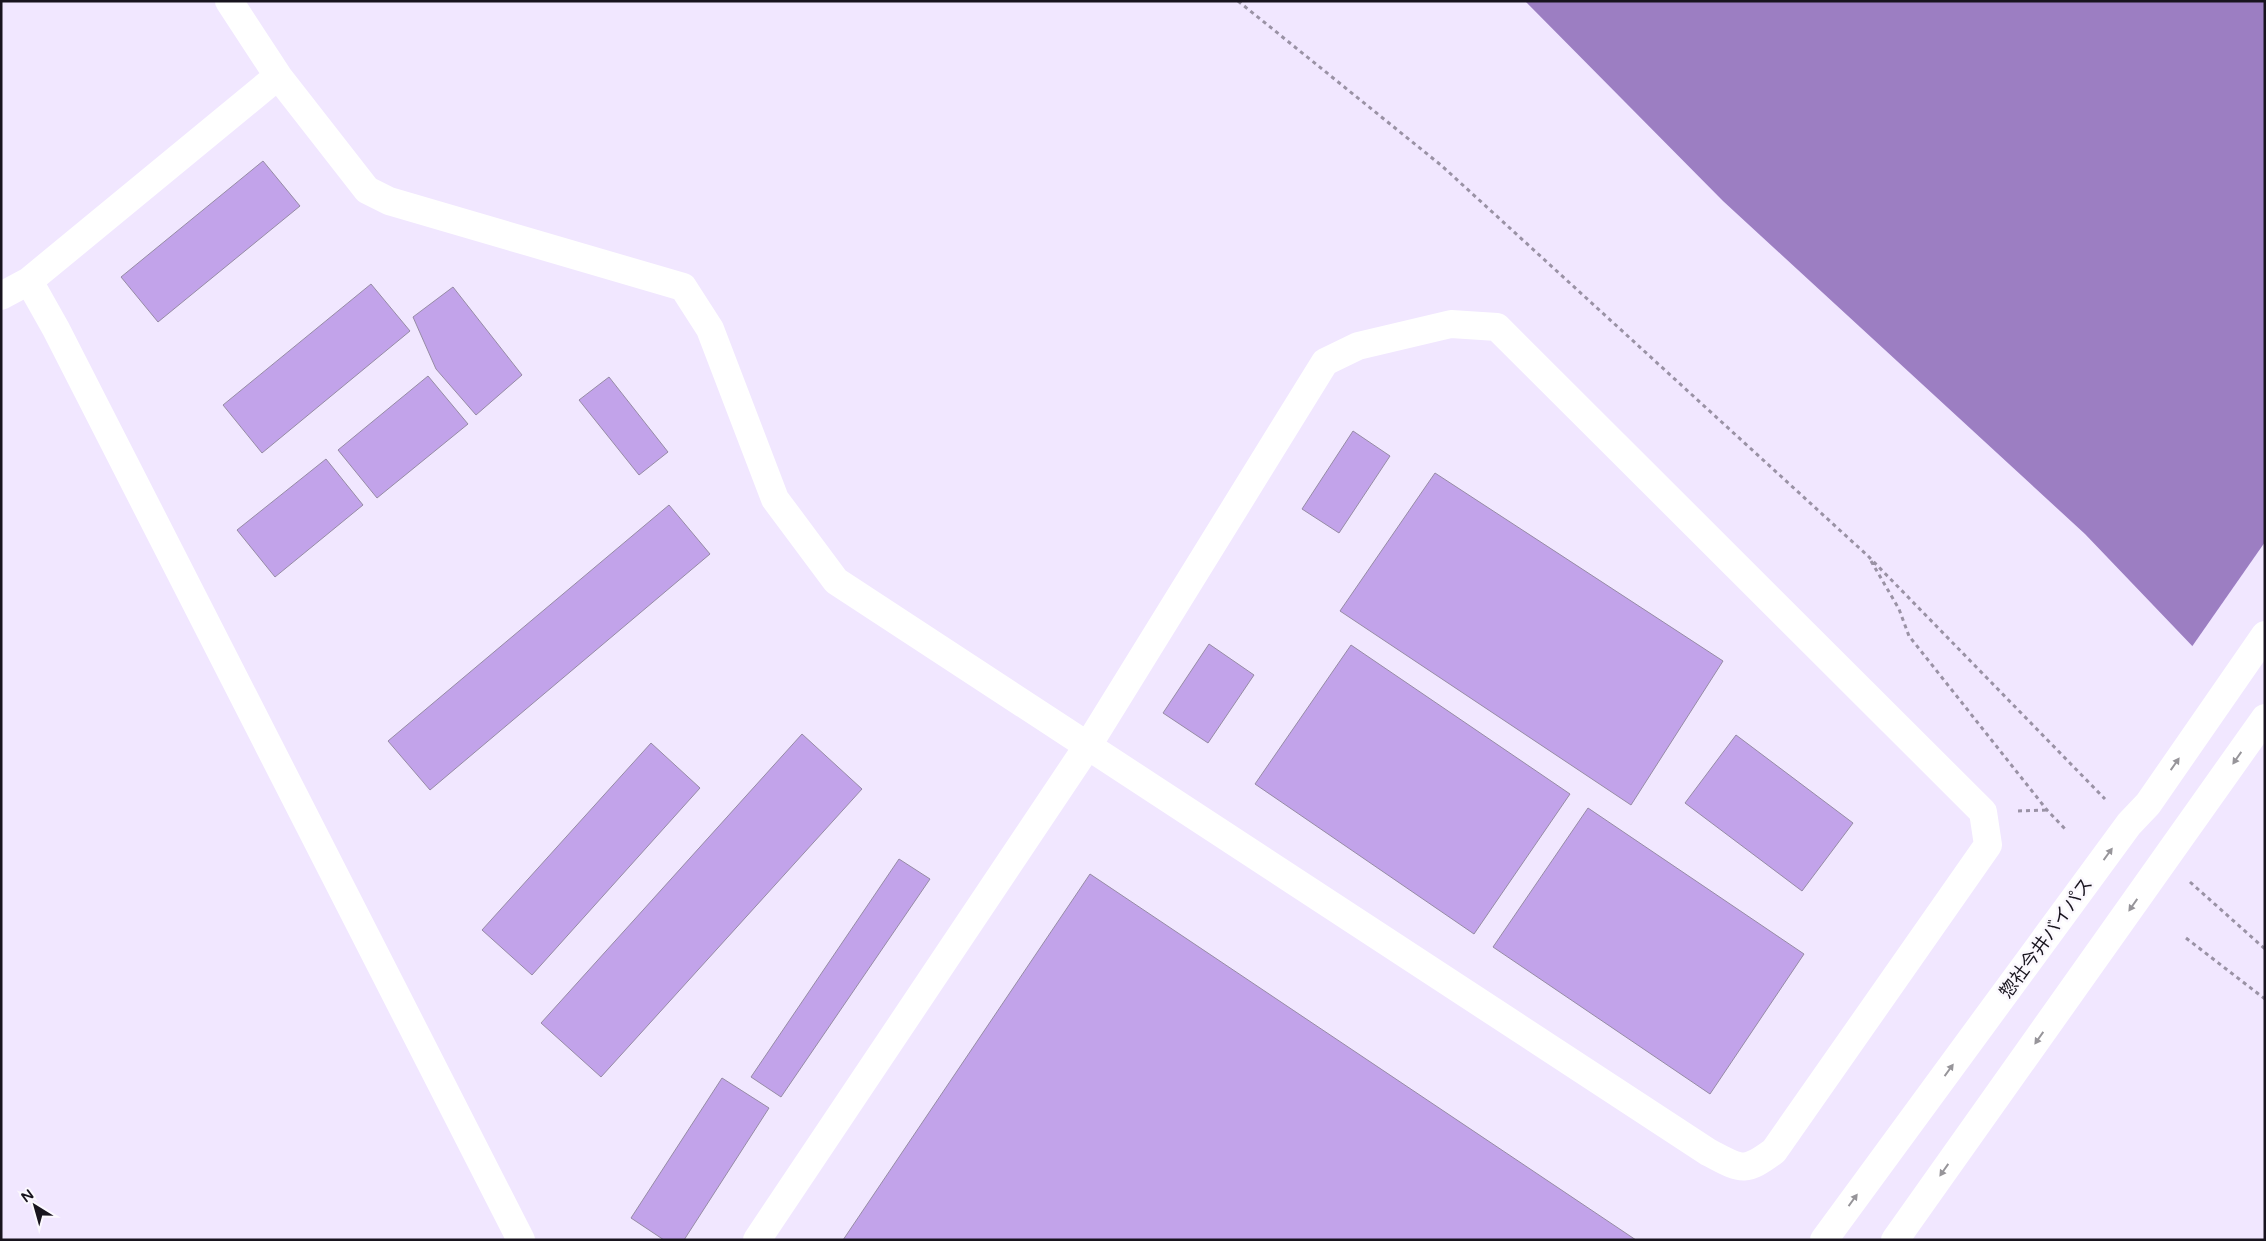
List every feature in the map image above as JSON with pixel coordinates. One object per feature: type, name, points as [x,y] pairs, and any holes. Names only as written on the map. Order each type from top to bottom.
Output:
[{"type":"street","points":[[229,1],[278,76],[367,190],[389,201],[683,287],[710,329],[774,499],[836,581],[1087,747],[1708,1152],[1737,1167],[1755,1165],[1774,1152],[1988,845],[1983,812],[1497,328],[1451,324],[1358,346],[1324,362],[1087,747],[757,1240]]},
{"type":"street","points":[[1,296],[29,281],[278,76]]},
{"type":"street","points":[[29,281],[65,346],[520,1240]]},
{"type":"street","name":"惣社今井バイパス","points":[[1824,1240],[2130,824],[2148,804],[2265,635]]},
{"type":"street","points":[[1894,1240],[2265,718]]},
{"type":"path","points":[[1238,1],[1442,166],[1868,556],[2130,824]]},
{"type":"path","points":[[1868,556],[1899,609],[1909,636],[2047,810],[2066,830]]},
{"type":"path","points":[[2165,860],[2265,949]]},
{"type":"path","points":[[2186,938],[2265,999]]},
{"type":"shaded area","points":[[1525,1],[2265,1],[2265,722],[2085,534],[1723,201]]},
{"type":"pier","points":[[2265,542],[2265,724],[2191,648]]},
{"type":"building","points":[[263,161],[300,206],[158,322],[121,277]]},
{"type":"building","points":[[371,284],[410,331],[262,453],[223,405]]},
{"type":"building","points":[[453,287],[522,375],[476,415],[436,369],[413,317]]},
{"type":"building","points":[[428,376],[468,424],[377,498],[338,450]]},
{"type":"building","points":[[609,377],[668,452],[639,475],[579,400]]},
{"type":"building","points":[[1353,431],[1390,456],[1339,533],[1302,509]]},
{"type":"building","points":[[326,459],[363,505],[275,577],[237,530]]},
{"type":"building","points":[[1435,473],[1723,661],[1631,805],[1340,611]]},
{"type":"building","points":[[669,505],[710,554],[430,790],[388,741]]},
{"type":"building","points":[[1209,644],[1254,675],[1208,743],[1163,713]]},
{"type":"building","points":[[1351,645],[1570,794],[1474,934],[1255,784]]},
{"type":"building","points":[[802,734],[862,789],[601,1077],[541,1023]]},
{"type":"building","points":[[1736,735],[1853,823],[1802,891],[1685,803]]},
{"type":"building","points":[[651,743],[700,788],[532,975],[482,930]]},
{"type":"building","points":[[1588,808],[1804,954],[1710,1094],[1493,947]]},
{"type":"building","points":[[899,859],[930,879],[781,1097],[751,1077]]},
{"type":"building","points":[[1090,874],[1636,1240],[843,1240]]},
{"type":"building","points":[[722,1078],[769,1108],[684,1240],[664,1240],[631,1218]]}]
